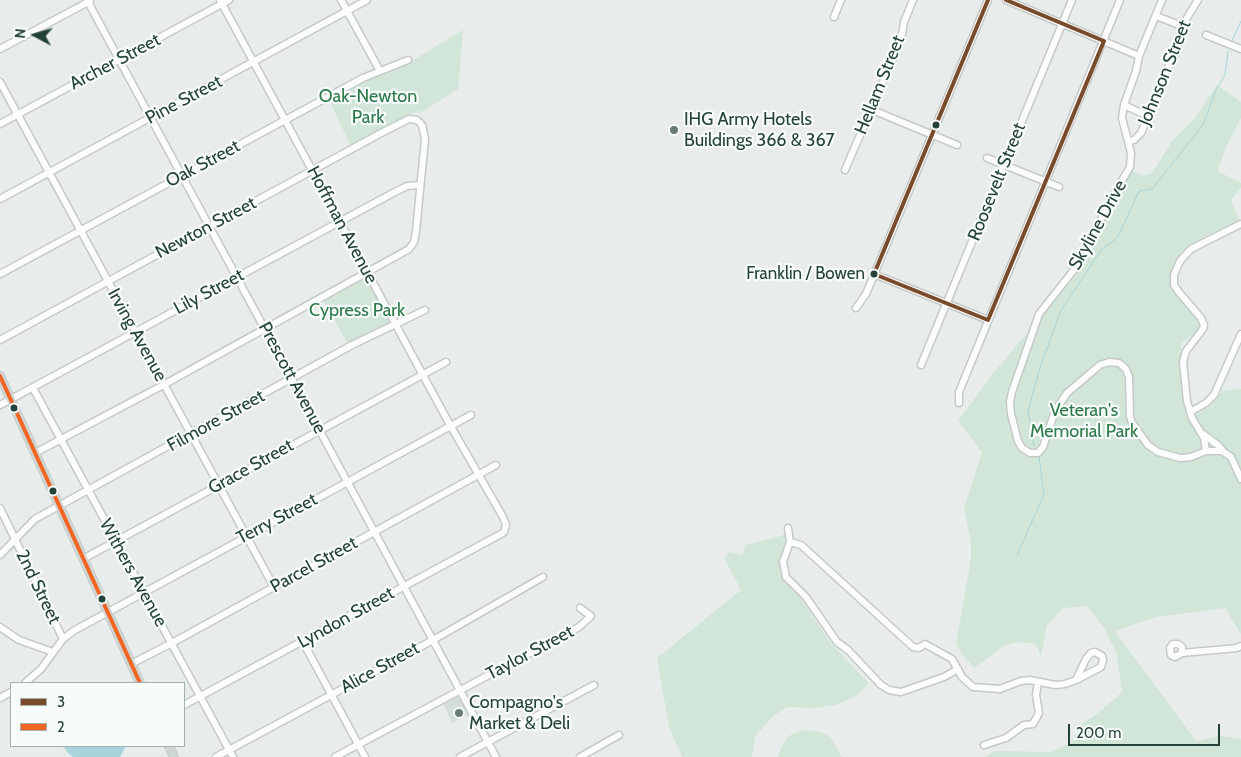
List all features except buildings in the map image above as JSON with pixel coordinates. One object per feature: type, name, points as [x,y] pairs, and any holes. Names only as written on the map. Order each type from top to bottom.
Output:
[{"type":"main road","points":[[0,376],[140,682]]},
{"type":"street","name":"Archer Street","points":[[0,124],[222,2],[229,0]]},
{"type":"street","points":[[341,0],[380,71]]},
{"type":"street","name":"Pine Street","points":[[0,199],[367,0]]},
{"type":"street","points":[[834,17],[841,0]]},
{"type":"street","name":"Hellam Street","points":[[845,170],[900,40],[904,22],[914,0]]},
{"type":"street","points":[[856,308],[866,294],[988,0]]},
{"type":"street","points":[[1006,0],[1139,56]]},
{"type":"street","name":"Roosevelt Street","points":[[921,365],[1072,0]]},
{"type":"street","points":[[959,403],[959,392],[1120,0]]},
{"type":"street","points":[[1129,141],[1123,125],[1124,105],[1136,71],[1139,56],[1162,0]]},
{"type":"street","name":"Johnson Street","points":[[1128,171],[1132,158],[1129,141],[1134,140],[1138,136],[1148,116],[1161,88],[1167,68],[1177,51],[1182,26],[1198,0]]},
{"type":"street","points":[[0,49],[88,1]]},
{"type":"street","name":"Prescott Avenue","points":[[88,1],[496,757]]},
{"type":"street","name":"Hoffman Avenue","points":[[222,2],[367,273],[450,425],[503,517],[506,529]]},
{"type":"street","points":[[1156,16],[1182,26]]},
{"type":"street","points":[[1206,35],[1241,47]]},
{"type":"street","name":"Oak Street","points":[[0,274],[363,78],[408,60]]},
{"type":"street","name":"Irving Avenue","points":[[0,82],[274,587]]},
{"type":"street","points":[[1124,105],[1148,116]]},
{"type":"street","points":[[870,109],[957,145]]},
{"type":"street","name":"Newton Street","points":[[0,340],[409,119],[420,122],[424,131],[420,185]]},
{"type":"street","points":[[987,158],[1060,187]]},
{"type":"street","name":"Skyline Drive","points":[[1128,171],[1114,194],[1078,266],[1039,314],[1010,402],[1012,420],[1018,442],[1022,448],[1030,453],[1038,453],[1043,448],[1056,411],[1063,398],[1096,368],[1104,363],[1114,362],[1123,366],[1128,372],[1130,416],[1135,429],[1148,445],[1158,452],[1184,458],[1206,451],[1223,451]]},
{"type":"street","points":[[35,453],[165,384],[409,249],[414,242],[416,231],[420,185]]},
{"type":"street","name":"Lily Street","points":[[0,405],[393,193],[407,186],[420,185]]},
{"type":"street","points":[[1206,451],[1203,436],[1190,412],[1185,390],[1184,356],[1204,325],[1201,318],[1176,288],[1174,275],[1180,261],[1191,249],[1241,224]]},
{"type":"street","points":[[874,274],[988,320]]},
{"type":"street","name":"Filmore Street","points":[[0,555],[35,518],[352,346],[425,310]]},
{"type":"street","points":[[1190,412],[1206,403],[1214,395],[1241,334]]},
{"type":"street","name":"Grace Street","points":[[83,558],[446,362]]},
{"type":"street","name":"Withers Avenue","points":[[33,388],[233,757]]},
{"type":"street","name":"Terry Street","points":[[26,682],[41,669],[63,639],[84,624],[471,415]]},
{"type":"street","points":[[1197,455],[1203,436]]},
{"type":"street","points":[[1203,436],[1219,446],[1231,457],[1241,480]]},
{"type":"street","name":"Parcel Street","points":[[132,664],[496,464]]},
{"type":"street","name":"2nd Street","points":[[0,508],[63,639]]},
{"type":"street","points":[[788,528],[790,542],[783,562],[786,577],[805,597],[837,642],[848,650],[881,685],[889,690],[901,692],[944,677],[958,669]]},
{"type":"street","name":"Lyndon Street","points":[[185,704],[501,534],[506,529]]},
{"type":"street","points":[[790,542],[801,545],[914,647],[919,648],[925,644],[952,659],[966,682],[978,688],[996,690],[1026,680],[1059,685],[1071,683],[1101,667],[1103,663],[1102,656],[1095,652],[1089,655],[1076,680]]},
{"type":"street","name":"Alice Street","points":[[216,757],[433,640],[543,577]]},
{"type":"street","name":"Taylor Street","points":[[335,757],[579,627],[591,616],[580,608]]},
{"type":"street","points":[[0,627],[19,640],[53,652]]},
{"type":"street","points":[[303,642],[365,757]]},
{"type":"street","points":[[1182,653],[1241,646]]},
{"type":"street","points":[[984,745],[1006,738],[1024,725],[1033,724],[1039,713],[1036,696],[1038,682]]},
{"type":"street","points":[[460,757],[594,685]]},
{"type":"street","points":[[580,757],[619,735]]},
{"type":"shaded area","points":[[460,696],[470,714],[452,723],[443,704]]},
{"type":"green space","name":"Oak-Newton Park","points":[[463,30],[458,89],[420,113],[418,111],[407,116],[351,147],[329,99],[363,81],[410,62]]},
{"type":"green space","name":"Veteran's Memorial Park","points":[[1217,85],[1241,102],[1241,118],[1228,143],[1217,171],[1241,183],[1241,188],[1231,200],[1239,221],[1203,237],[1181,253],[1173,268],[1170,284],[1201,324],[1198,330],[1182,343],[1181,347],[1183,399],[1190,419],[1212,405],[1222,391],[1241,389],[1241,634],[1225,608],[1156,617],[1115,631],[1196,741],[1220,736],[1241,739],[1241,757],[984,757],[996,751],[1050,752],[1071,743],[1080,725],[1097,714],[1122,692],[1117,654],[1104,628],[1087,606],[1063,608],[1047,626],[1041,657],[1036,644],[1018,642],[1005,645],[974,668],[962,654],[956,644],[971,558],[971,542],[964,508],[982,452],[958,421],[995,371],[1074,278],[1131,171],[1143,175],[1152,173],[1173,140],[1195,118]]},
{"type":"green space","name":"Cypress Park","points":[[362,279],[367,279],[389,317],[390,323],[348,344],[324,301]]},
{"type":"green space","points":[[785,535],[785,543],[779,563],[780,574],[803,601],[830,642],[869,683],[855,697],[835,705],[816,708],[787,707],[772,717],[755,737],[752,757],[682,757],[669,727],[657,658],[741,590],[724,558],[729,552],[743,555],[745,545]]},
{"type":"green space","points":[[807,730],[827,735],[842,757],[778,757],[782,746],[789,736]]},
{"type":"water","points":[[64,747],[125,747],[120,757],[73,757]]},
{"type":"waterway","points":[[1232,41],[1241,21]]},
{"type":"waterway","points":[[1034,446],[1028,411],[1040,368],[1061,310],[1101,250],[1118,237],[1139,191],[1152,189],[1203,125],[1216,90],[1225,75],[1228,51]]},
{"type":"waterway","points":[[1017,556],[1044,494],[1039,457]]},
{"type":"transit line","name":"3","points":[[988,0],[874,274],[988,320],[1104,41],[1006,0]]},
{"type":"transit line","name":"2","points":[[0,376],[140,682]]},
{"type":"place","name":"IHG Army Hotels Buildings 366 & 367","points":[[674,130]]},
{"type":"place","name":"Franklin / Bowen","points":[[874,274]]},
{"type":"place","name":"Compagno's Market & Deli","points":[[459,713]]}]
